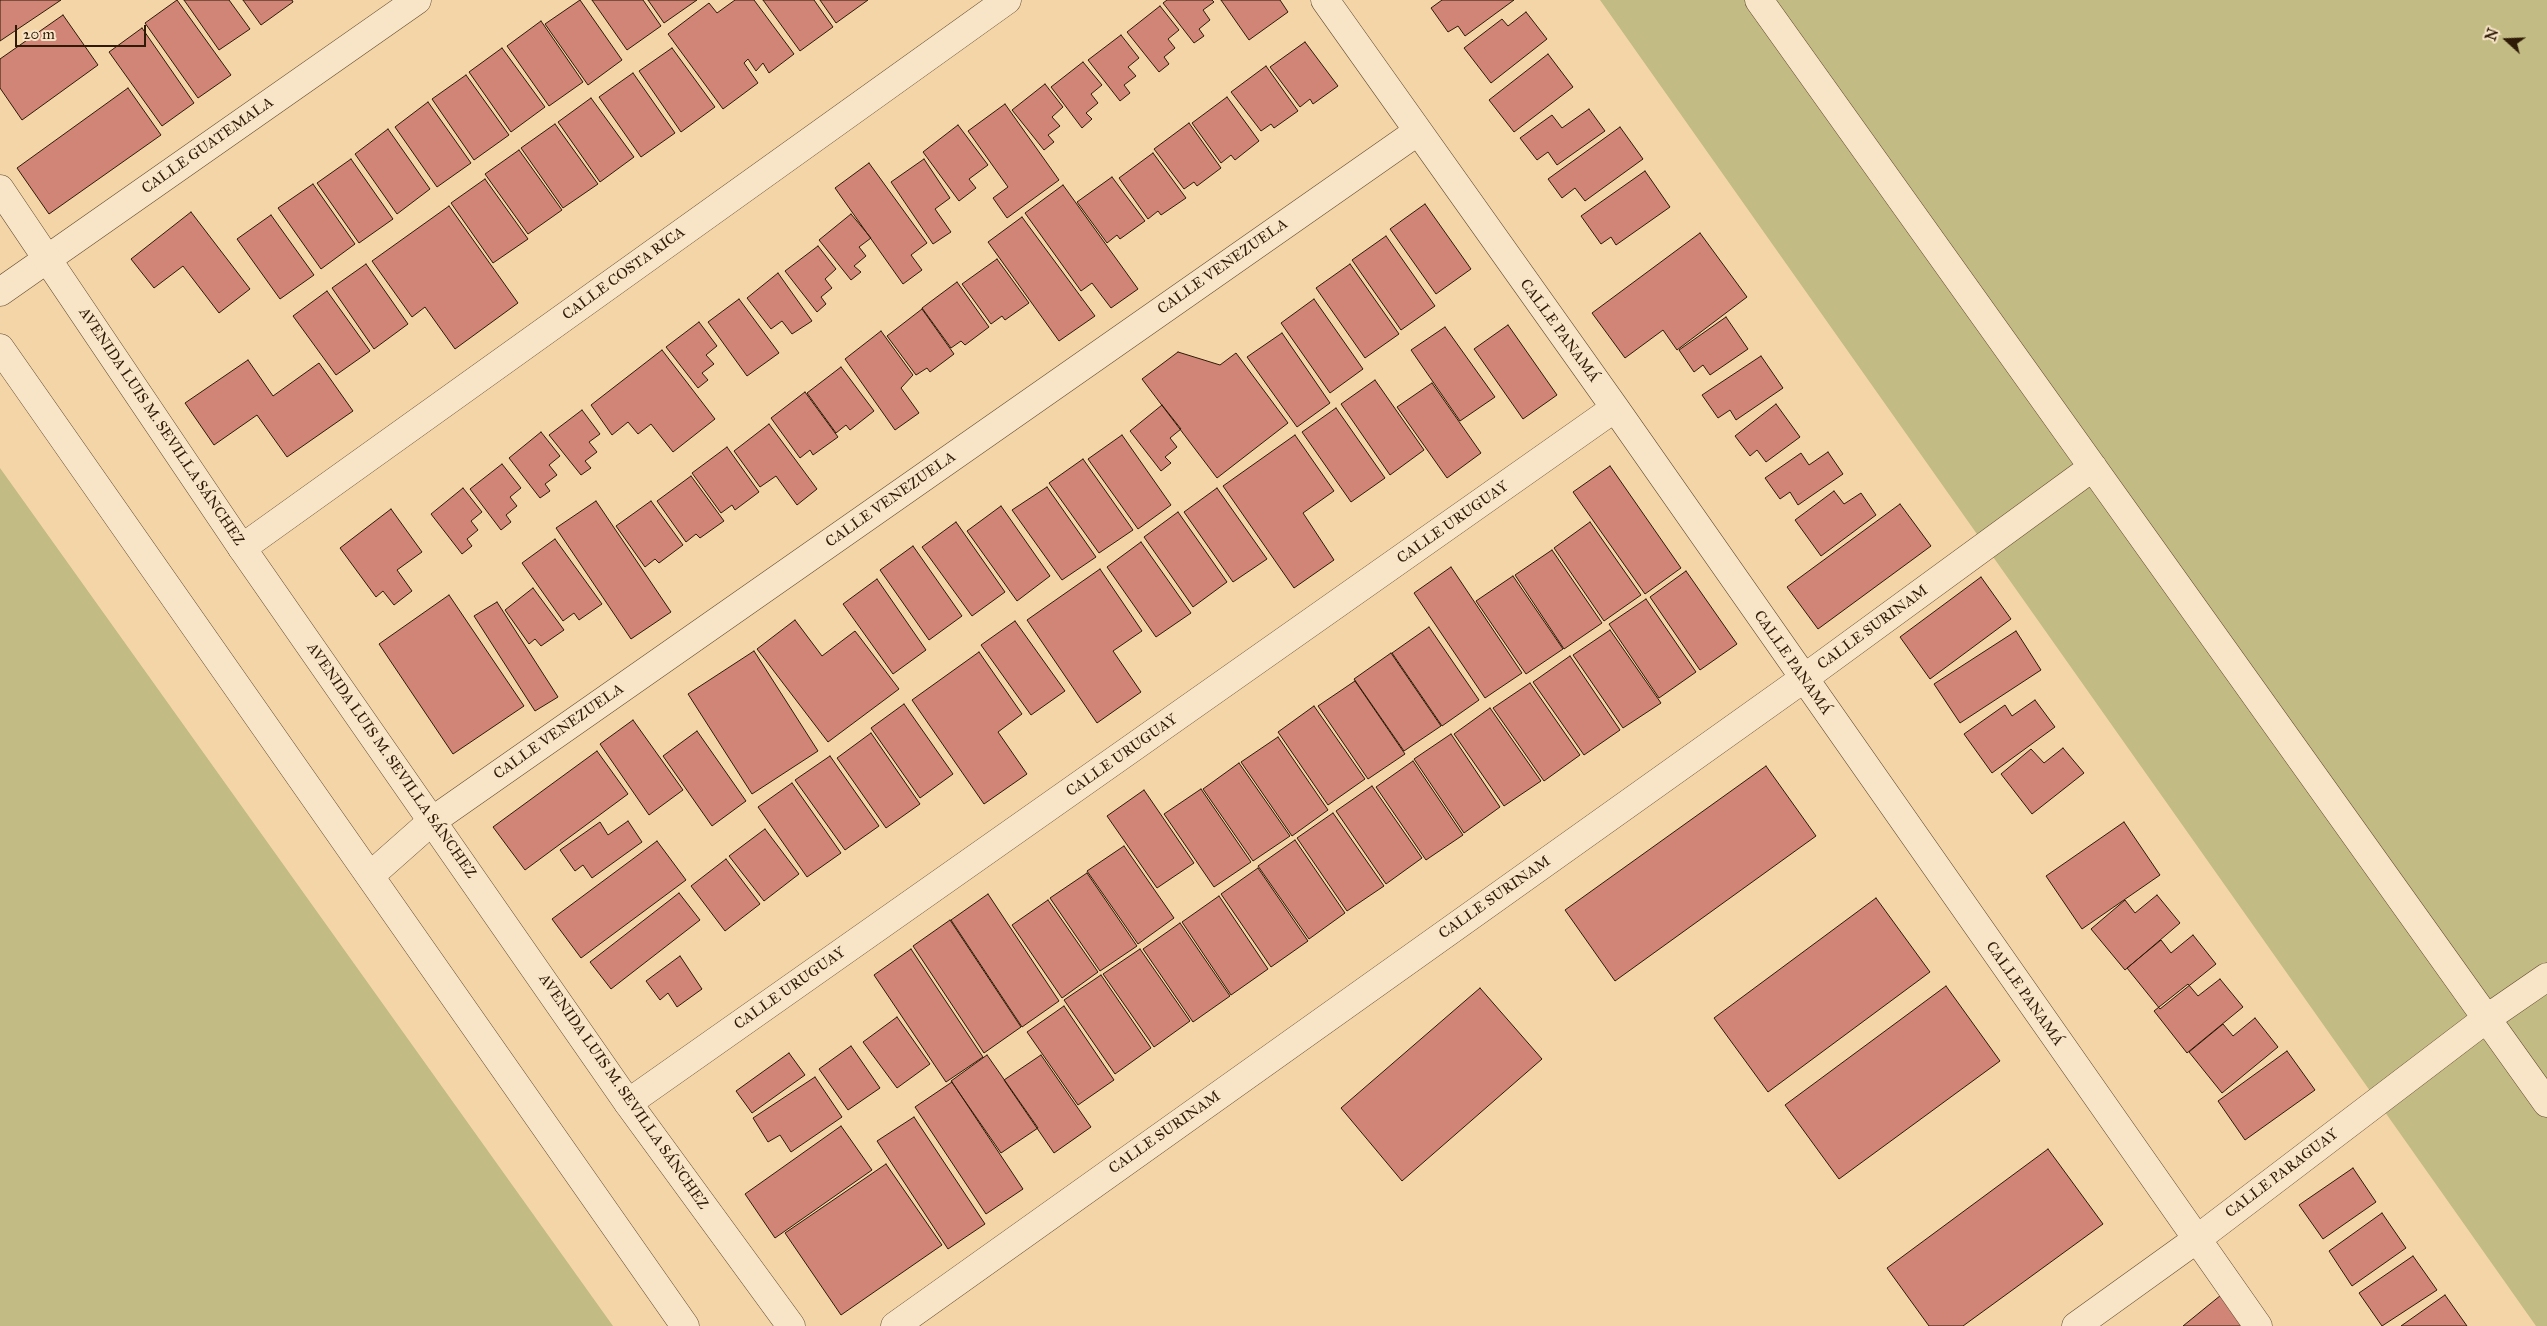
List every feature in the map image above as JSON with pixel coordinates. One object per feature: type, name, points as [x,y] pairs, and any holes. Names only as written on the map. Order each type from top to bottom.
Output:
[{"type":"street","name":"CALLE GUATEMALA","points":[[0,292],[417,0]]},
{"type":"street","name":"CALLE COSTA RICA","points":[[242,548],[1007,0]]},
{"type":"street","name":"CALLE PANAMÁ","points":[[1325,0],[1615,408],[2258,1326]]},
{"type":"street","points":[[1759,0],[2547,1103]]},
{"type":"street","name":"CALLE VENEZUELA","points":[[371,875],[432,820],[1417,132]]},
{"type":"street","name":"AVENIDA LUIS M. SEVILLA SÁNCHEZ","points":[[0,189],[242,548],[628,1103],[791,1326]]},
{"type":"street","points":[[0,348],[371,875],[685,1326]]},
{"type":"street","name":"CALLE URUGUAY","points":[[628,1103],[1615,408]]},
{"type":"street","name":"CALLE SURINAM","points":[[895,1326],[1803,679],[2093,468]]},
{"type":"street","name":"CALLE PARAGUAY","points":[[2076,1326],[2197,1239],[2486,1020],[2547,977]]},
{"type":"shaded area","points":[[1600,0],[2547,0],[2547,1326],[2536,1326]]},
{"type":"shaded area","points":[[0,468],[613,1326],[0,1326]]},
{"type":"building","points":[[0,0],[61,0],[0,41]]},
{"type":"building","points":[[177,0],[231,75],[198,98],[145,23]]},
{"type":"building","points":[[184,0],[229,0],[250,29],[219,50]]},
{"type":"building","points":[[243,0],[292,0],[293,2],[261,25]]},
{"type":"building","points":[[580,0],[622,60],[588,85],[545,24]]},
{"type":"building","points":[[592,0],[643,0],[661,26],[627,50]]},
{"type":"building","points":[[648,0],[697,0],[664,23]]},
{"type":"building","points":[[735,0],[754,0],[794,54],[769,73],[763,63],[756,71],[748,59],[744,63],[758,83],[723,109],[668,34],[709,3],[717,13]]},
{"type":"building","points":[[763,0],[814,0],[833,27],[800,51]]},
{"type":"building","points":[[820,0],[868,0],[836,23]]},
{"type":"building","points":[[1167,0],[1212,0],[1214,2],[1203,10],[1210,20],[1199,29],[1204,36],[1194,43],[1163,3]]},
{"type":"building","points":[[1221,0],[1280,0],[1288,12],[1249,40]]},
{"type":"building","points":[[1442,0],[1514,0],[1465,36],[1458,26],[1448,32],[1431,8]]},
{"type":"building","points":[[1160,6],[1179,30],[1168,39],[1175,48],[1164,57],[1169,64],[1159,72],[1127,32]]},
{"type":"building","points":[[1526,12],[1547,39],[1491,83],[1464,48],[1502,19],[1508,26]]},
{"type":"building","points":[[63,15],[98,65],[22,120],[0,88],[0,59]]},
{"type":"building","points":[[541,21],[583,82],[549,106],[507,46]]},
{"type":"building","points":[[142,28],[194,103],[162,126],[109,52]]},
{"type":"building","points":[[1121,35],[1139,58],[1128,67],[1136,76],[1124,85],[1130,93],[1120,101],[1088,60]]},
{"type":"building","points":[[1305,42],[1338,86],[1313,104],[1310,99],[1300,107],[1270,67]]},
{"type":"building","points":[[502,48],[545,107],[511,132],[469,72]]},
{"type":"building","points":[[672,48],[715,107],[681,132],[639,71]]},
{"type":"building","points":[[1548,54],[1573,87],[1514,132],[1489,100]]},
{"type":"building","points":[[1083,62],[1102,85],[1091,94],[1098,103],[1086,113],[1092,119],[1082,128],[1051,87]]},
{"type":"building","points":[[1266,66],[1298,111],[1274,128],[1271,124],[1261,131],[1231,92]]},
{"type":"building","points":[[633,73],[675,133],[641,157],[599,97]]},
{"type":"building","points":[[466,75],[509,135],[474,160],[432,99]]},
{"type":"building","points":[[1045,84],[1063,107],[1052,117],[1060,126],[1048,135],[1054,142],[1044,150],[1012,110]]},
{"type":"building","points":[[128,88],[161,135],[49,214],[17,168]]},
{"type":"building","points":[[1227,97],[1259,141],[1235,160],[1231,155],[1221,163],[1192,123]]},
{"type":"building","points":[[591,98],[634,157],[600,182],[558,122]]},
{"type":"building","points":[[428,102],[471,163],[437,187],[395,127]]},
{"type":"building","points":[[1005,104],[1059,180],[1007,218],[993,198],[1008,187],[968,131]]},
{"type":"building","points":[[1589,109],[1605,131],[1557,165],[1548,152],[1537,160],[1520,138],[1552,115],[1562,128]]},
{"type":"building","points":[[1189,123],[1221,168],[1197,186],[1194,182],[1184,189],[1154,149]]},
{"type":"building","points":[[555,124],[598,184],[563,208],[521,148]]},
{"type":"building","points":[[958,125],[988,165],[969,179],[976,188],[959,201],[923,152]]},
{"type":"building","points":[[1620,127],[1643,159],[1585,201],[1575,188],[1562,198],[1548,179]]},
{"type":"building","points":[[388,129],[430,189],[397,214],[355,154]]},
{"type":"building","points":[[519,150],[562,210],[528,234],[485,174]]},
{"type":"building","points":[[1153,153],[1186,198],[1161,215],[1158,211],[1148,219],[1119,178]]},
{"type":"building","points":[[351,159],[393,219],[359,243],[317,183]]},
{"type":"building","points":[[924,159],[950,198],[935,209],[951,232],[933,244],[891,182]]},
{"type":"building","points":[[869,163],[927,243],[911,255],[922,270],[903,284],[835,188]]},
{"type":"building","points":[[1645,171],[1670,207],[1616,245],[1611,237],[1601,244],[1581,216]]},
{"type":"building","points":[[1112,177],[1145,221],[1120,239],[1117,235],[1107,243],[1077,202]]},
{"type":"building","points":[[485,179],[528,239],[493,263],[451,203]]},
{"type":"building","points":[[313,184],[355,244],[321,269],[278,208]]},
{"type":"building","points":[[1063,185],[1138,289],[1111,308],[1092,283],[1081,291],[1025,213]]},
{"type":"building","points":[[1425,204],[1471,269],[1436,294],[1390,229]]},
{"type":"building","points":[[449,206],[518,303],[455,349],[425,307],[412,317],[372,261]]},
{"type":"building","points":[[191,212],[250,289],[219,313],[183,266],[154,288],[131,259]]},
{"type":"building","points":[[851,214],[871,238],[859,247],[866,256],[854,266],[861,272],[851,280],[819,240]]},
{"type":"building","points":[[271,215],[314,275],[280,299],[237,239]]},
{"type":"building","points":[[1022,217],[1095,316],[1059,341],[988,242]]},
{"type":"building","points":[[1700,233],[1747,297],[1677,350],[1663,330],[1625,358],[1592,313]]},
{"type":"building","points":[[1386,236],[1435,306],[1401,330],[1352,260]]},
{"type":"building","points":[[818,246],[836,269],[825,279],[832,288],[821,297],[826,304],[817,312],[785,271]]},
{"type":"building","points":[[997,259],[1029,303],[1005,320],[1002,316],[991,324],[962,284]]},
{"type":"building","points":[[366,264],[408,324],[374,349],[332,288]]},
{"type":"building","points":[[1350,264],[1399,334],[1365,358],[1316,288]]},
{"type":"building","points":[[778,273],[812,321],[792,334],[782,321],[771,329],[747,298]]},
{"type":"building","points":[[957,282],[989,327],[965,345],[961,341],[951,348],[922,308]]},
{"type":"building","points":[[327,291],[370,351],[336,375],[293,316]]},
{"type":"building","points":[[739,299],[779,353],[747,376],[708,322]]},
{"type":"building","points":[[1314,299],[1363,369],[1330,393],[1281,323]]},
{"type":"building","points":[[922,309],[954,354],[930,372],[927,368],[916,375],[887,336]]},
{"type":"building","points":[[1726,317],[1748,349],[1710,375],[1703,365],[1694,372],[1679,350]]},
{"type":"building","points":[[699,322],[717,346],[706,355],[714,364],[702,373],[708,380],[698,388],[666,347]]},
{"type":"building","points":[[1508,325],[1557,395],[1523,419],[1474,349]]},
{"type":"building","points":[[1445,327],[1495,397],[1460,421],[1411,350]]},
{"type":"building","points":[[881,331],[913,375],[901,388],[919,413],[895,430],[845,359]]},
{"type":"building","points":[[1282,333],[1330,403],[1297,427],[1247,357]]},
{"type":"building","points":[[662,350],[715,419],[673,452],[651,424],[638,434],[628,422],[612,435],[591,405]]},
{"type":"building","points":[[1178,352],[1220,365],[1236,353],[1288,423],[1217,478],[1142,379]]},
{"type":"building","points":[[1761,356],[1783,388],[1736,420],[1730,410],[1718,418],[1702,395]]},
{"type":"building","points":[[248,360],[273,396],[319,363],[353,411],[287,457],[257,415],[214,445],[185,403]]},
{"type":"building","points":[[841,367],[874,411],[850,430],[846,425],[836,433],[807,393]]},
{"type":"building","points":[[1375,380],[1424,450],[1390,475],[1341,404]]},
{"type":"building","points":[[1432,383],[1481,453],[1447,478],[1397,407]]},
{"type":"building","points":[[805,392],[838,437],[813,455],[810,450],[800,458],[771,418]]},
{"type":"building","points":[[1776,404],[1800,437],[1766,462],[1757,450],[1750,456],[1735,436]]},
{"type":"building","points":[[1162,405],[1181,429],[1170,438],[1177,447],[1165,457],[1171,463],[1161,471],[1130,431]]},
{"type":"building","points":[[1336,408],[1385,478],[1351,502],[1302,432]]},
{"type":"building","points":[[582,410],[600,434],[589,442],[597,452],[585,461],[591,468],[581,475],[549,435]]},
{"type":"building","points":[[769,424],[817,489],[797,505],[776,476],[760,487],[734,451]]},
{"type":"building","points":[[541,432],[560,456],[549,465],[557,475],[545,484],[550,491],[540,498],[509,458]]},
{"type":"building","points":[[1122,435],[1171,505],[1138,529],[1088,459]]},
{"type":"building","points":[[1295,435],[1334,491],[1303,513],[1334,560],[1294,588],[1223,486]]},
{"type":"building","points":[[727,447],[759,492],[735,510],[732,505],[721,513],[692,473]]},
{"type":"building","points":[[1828,452],[1843,474],[1798,505],[1790,492],[1780,499],[1765,478],[1801,453],[1809,465]]},
{"type":"building","points":[[1083,459],[1133,530],[1099,553],[1049,483]]},
{"type":"building","points":[[502,464],[521,488],[510,497],[517,506],[506,515],[511,522],[501,530],[470,489]]},
{"type":"building","points":[[1610,466],[1681,568],[1645,594],[1573,492]]},
{"type":"building","points":[[691,476],[724,521],[700,538],[696,534],[686,542],[657,501]]},
{"type":"building","points":[[1047,487],[1096,557],[1062,580],[1012,510]]},
{"type":"building","points":[[463,488],[482,512],[471,521],[478,530],[467,539],[472,546],[462,554],[431,514]]},
{"type":"building","points":[[1217,488],[1267,559],[1233,582],[1184,512]]},
{"type":"building","points":[[1834,491],[1844,504],[1861,493],[1876,515],[1821,556],[1795,520]]},
{"type":"building","points":[[596,501],[671,612],[631,639],[556,528]]},
{"type":"building","points":[[651,501],[683,545],[659,563],[655,559],[645,567],[616,526]]},
{"type":"building","points":[[1900,504],[1931,546],[1818,629],[1787,587]]},
{"type":"building","points":[[1001,506],[1050,576],[1017,601],[967,531]]},
{"type":"building","points":[[391,509],[422,552],[397,570],[412,591],[394,605],[383,591],[376,597],[340,548]]},
{"type":"building","points":[[1178,512],[1227,582],[1193,607],[1144,537]]},
{"type":"building","points":[[956,522],[1005,592],[972,616],[922,547]]},
{"type":"building","points":[[1590,522],[1641,595],[1604,621],[1554,548]]},
{"type":"building","points":[[555,539],[602,604],[579,620],[574,613],[563,621],[522,563]]},
{"type":"building","points":[[1141,542],[1191,613],[1156,637],[1107,567]]},
{"type":"building","points":[[913,546],[962,616],[929,640],[880,570]]},
{"type":"building","points":[[1552,550],[1602,623],[1564,649],[1515,575]]},
{"type":"building","points":[[1451,567],[1522,673],[1485,698],[1414,593]]},
{"type":"building","points":[[1100,569],[1142,631],[1113,651],[1141,692],[1097,723],[1027,620]]},
{"type":"building","points":[[1686,571],[1737,644],[1700,670],[1650,597]]},
{"type":"building","points":[[1513,576],[1563,649],[1526,674],[1476,601]]},
{"type":"building","points":[[1981,577],[2011,619],[1930,679],[1900,637]]},
{"type":"building","points":[[877,579],[926,650],[893,674],[843,604]]},
{"type":"building","points":[[533,588],[564,630],[541,646],[535,639],[529,644],[505,610]]},
{"type":"building","points":[[449,595],[524,706],[453,754],[379,644]]},
{"type":"building","points":[[1646,599],[1696,672],[1659,698],[1609,624]]},
{"type":"building","points":[[497,602],[558,697],[535,711],[474,616]]},
{"type":"building","points":[[795,620],[822,656],[855,631],[899,689],[828,742],[757,649]]},
{"type":"building","points":[[1015,621],[1065,691],[1031,715],[981,645]]},
{"type":"building","points":[[1429,627],[1479,700],[1442,726],[1392,653]]},
{"type":"building","points":[[1610,630],[1661,703],[1623,728],[1573,655]]},
{"type":"building","points":[[2016,631],[2041,670],[1960,723],[1934,684]]},
{"type":"building","points":[[754,651],[818,751],[752,794],[688,694]]},
{"type":"building","points":[[979,652],[1022,714],[998,732],[1027,774],[984,804],[912,700]]},
{"type":"building","points":[[1391,653],[1441,726],[1404,751],[1354,679]]},
{"type":"building","points":[[1570,656],[1620,730],[1584,755],[1533,682]]},
{"type":"building","points":[[1355,681],[1405,754],[1368,779],[1318,706]]},
{"type":"building","points":[[1530,683],[1580,755],[1544,781],[1493,708]]},
{"type":"building","points":[[2035,700],[2055,727],[1992,773],[1964,734],[2005,705],[2012,716]]},
{"type":"building","points":[[904,704],[953,774],[920,798],[871,728]]},
{"type":"building","points":[[1314,706],[1365,779],[1328,805],[1278,732]]},
{"type":"building","points":[[1490,708],[1541,781],[1504,806],[1454,734]]},
{"type":"building","points":[[633,720],[683,790],[649,815],[600,744]]},
{"type":"building","points":[[697,731],[746,801],[712,826],[663,756]]},
{"type":"building","points":[[871,733],[920,804],[886,828],[837,758]]},
{"type":"building","points":[[1451,734],[1500,807],[1464,833],[1414,759]]},
{"type":"building","points":[[1278,737],[1328,810],[1292,836],[1241,762]]},
{"type":"building","points":[[2063,748],[2084,773],[2032,814],[2001,774],[2031,749],[2044,763]]},
{"type":"building","points":[[597,751],[628,794],[525,870],[493,827]]},
{"type":"building","points":[[830,756],[879,826],[845,850],[795,780]]},
{"type":"building","points":[[1413,761],[1463,835],[1426,860],[1376,787]]},
{"type":"building","points":[[1239,763],[1290,836],[1253,861],[1203,789]]},
{"type":"building","points":[[1766,766],[1816,836],[1615,981],[1565,910]]},
{"type":"building","points":[[792,783],[841,853],[807,877],[758,807]]},
{"type":"building","points":[[1372,786],[1422,858],[1386,884],[1336,811]]},
{"type":"building","points":[[1201,789],[1251,862],[1214,887],[1164,814]]},
{"type":"building","points":[[1144,790],[1194,863],[1157,888],[1107,816]]},
{"type":"building","points":[[1333,813],[1384,886],[1347,911],[1297,838]]},
{"type":"building","points":[[628,821],[642,842],[592,878],[583,865],[575,871],[560,850],[600,822],[608,835]]},
{"type":"building","points":[[2124,822],[2160,875],[2082,929],[2046,876]]},
{"type":"building","points":[[765,829],[799,874],[764,901],[729,856]]},
{"type":"building","points":[[1295,840],[1345,913],[1309,939],[1258,866]]},
{"type":"building","points":[[657,841],[686,880],[581,958],[552,919]]},
{"type":"building","points":[[1124,846],[1174,918],[1138,944],[1087,871]]},
{"type":"building","points":[[726,859],[760,904],[725,931],[691,886]]},
{"type":"building","points":[[1258,868],[1308,941],[1271,967],[1221,894]]},
{"type":"building","points":[[1087,873],[1137,946],[1100,971],[1050,898]]},
{"type":"building","points":[[679,893],[700,920],[611,989],[590,962]]},
{"type":"building","points":[[988,894],[1059,1001],[1022,1027],[951,920]]},
{"type":"building","points":[[2157,895],[2180,923],[2125,970],[2091,929],[2125,900],[2135,913]]},
{"type":"building","points":[[1219,896],[1268,969],[1231,995],[1182,922]]},
{"type":"building","points":[[1876,898],[1930,972],[1768,1092],[1714,1018]]},
{"type":"building","points":[[1048,900],[1098,972],[1062,998],[1012,925]]},
{"type":"building","points":[[950,920],[1021,1027],[984,1053],[913,946]]},
{"type":"building","points":[[1180,923],[1230,996],[1193,1022],[1143,949]]},
{"type":"building","points":[[2193,935],[2216,964],[2160,1009],[2127,968],[2161,940],[2171,953]]},
{"type":"building","points":[[911,949],[983,1057],[946,1082],[874,975]]},
{"type":"building","points":[[1140,949],[1190,1021],[1154,1047],[1103,974]]},
{"type":"building","points":[[680,956],[702,989],[677,1007],[668,993],[660,1000],[646,981]]},
{"type":"building","points":[[1101,975],[1151,1048],[1115,1074],[1064,1000]]},
{"type":"building","points":[[2220,979],[2243,1007],[2187,1053],[2154,1011],[2188,984],[2198,996]]},
{"type":"building","points":[[1946,986],[2000,1061],[1839,1179],[1785,1105]]},
{"type":"building","points":[[1480,988],[1542,1059],[1402,1181],[1341,1108]]},
{"type":"building","points":[[1064,1006],[1114,1080],[1078,1105],[1027,1032]]},
{"type":"building","points":[[897,1017],[930,1064],[897,1088],[863,1042]]},
{"type":"building","points":[[2255,1018],[2278,1047],[2222,1093],[2189,1052],[2223,1024],[2233,1036]]},
{"type":"building","points":[[851,1046],[880,1088],[848,1110],[819,1069]]},
{"type":"building","points":[[2287,1051],[2315,1090],[2245,1140],[2218,1101]]},
{"type":"building","points":[[789,1053],[805,1075],[752,1113],[736,1091]]},
{"type":"building","points":[[987,1055],[1038,1128],[1001,1153],[951,1081]]},
{"type":"building","points":[[1041,1055],[1091,1127],[1054,1153],[1004,1080]]},
{"type":"building","points":[[815,1077],[842,1117],[791,1152],[780,1135],[768,1142],[753,1118]]},
{"type":"building","points":[[952,1082],[1023,1189],[986,1214],[915,1107]]},
{"type":"building","points":[[914,1117],[985,1224],[948,1249],[877,1141]]},
{"type":"building","points":[[841,1126],[872,1170],[775,1238],[745,1194]]},
{"type":"building","points":[[2048,1149],[2103,1224],[1963,1326],[1929,1326],[1887,1268]]},
{"type":"building","points":[[886,1164],[942,1245],[841,1315],[785,1233]]},
{"type":"building","points":[[2353,1168],[2376,1202],[2323,1239],[2299,1205]]},
{"type":"building","points":[[2382,1213],[2406,1248],[2352,1286],[2329,1251]]},
{"type":"building","points":[[2413,1256],[2437,1290],[2382,1326],[2359,1293]]},
{"type":"building","points":[[2226,1291],[2249,1326],[2183,1326]]},
{"type":"building","points":[[2445,1295],[2467,1326],[2401,1326]]}]
